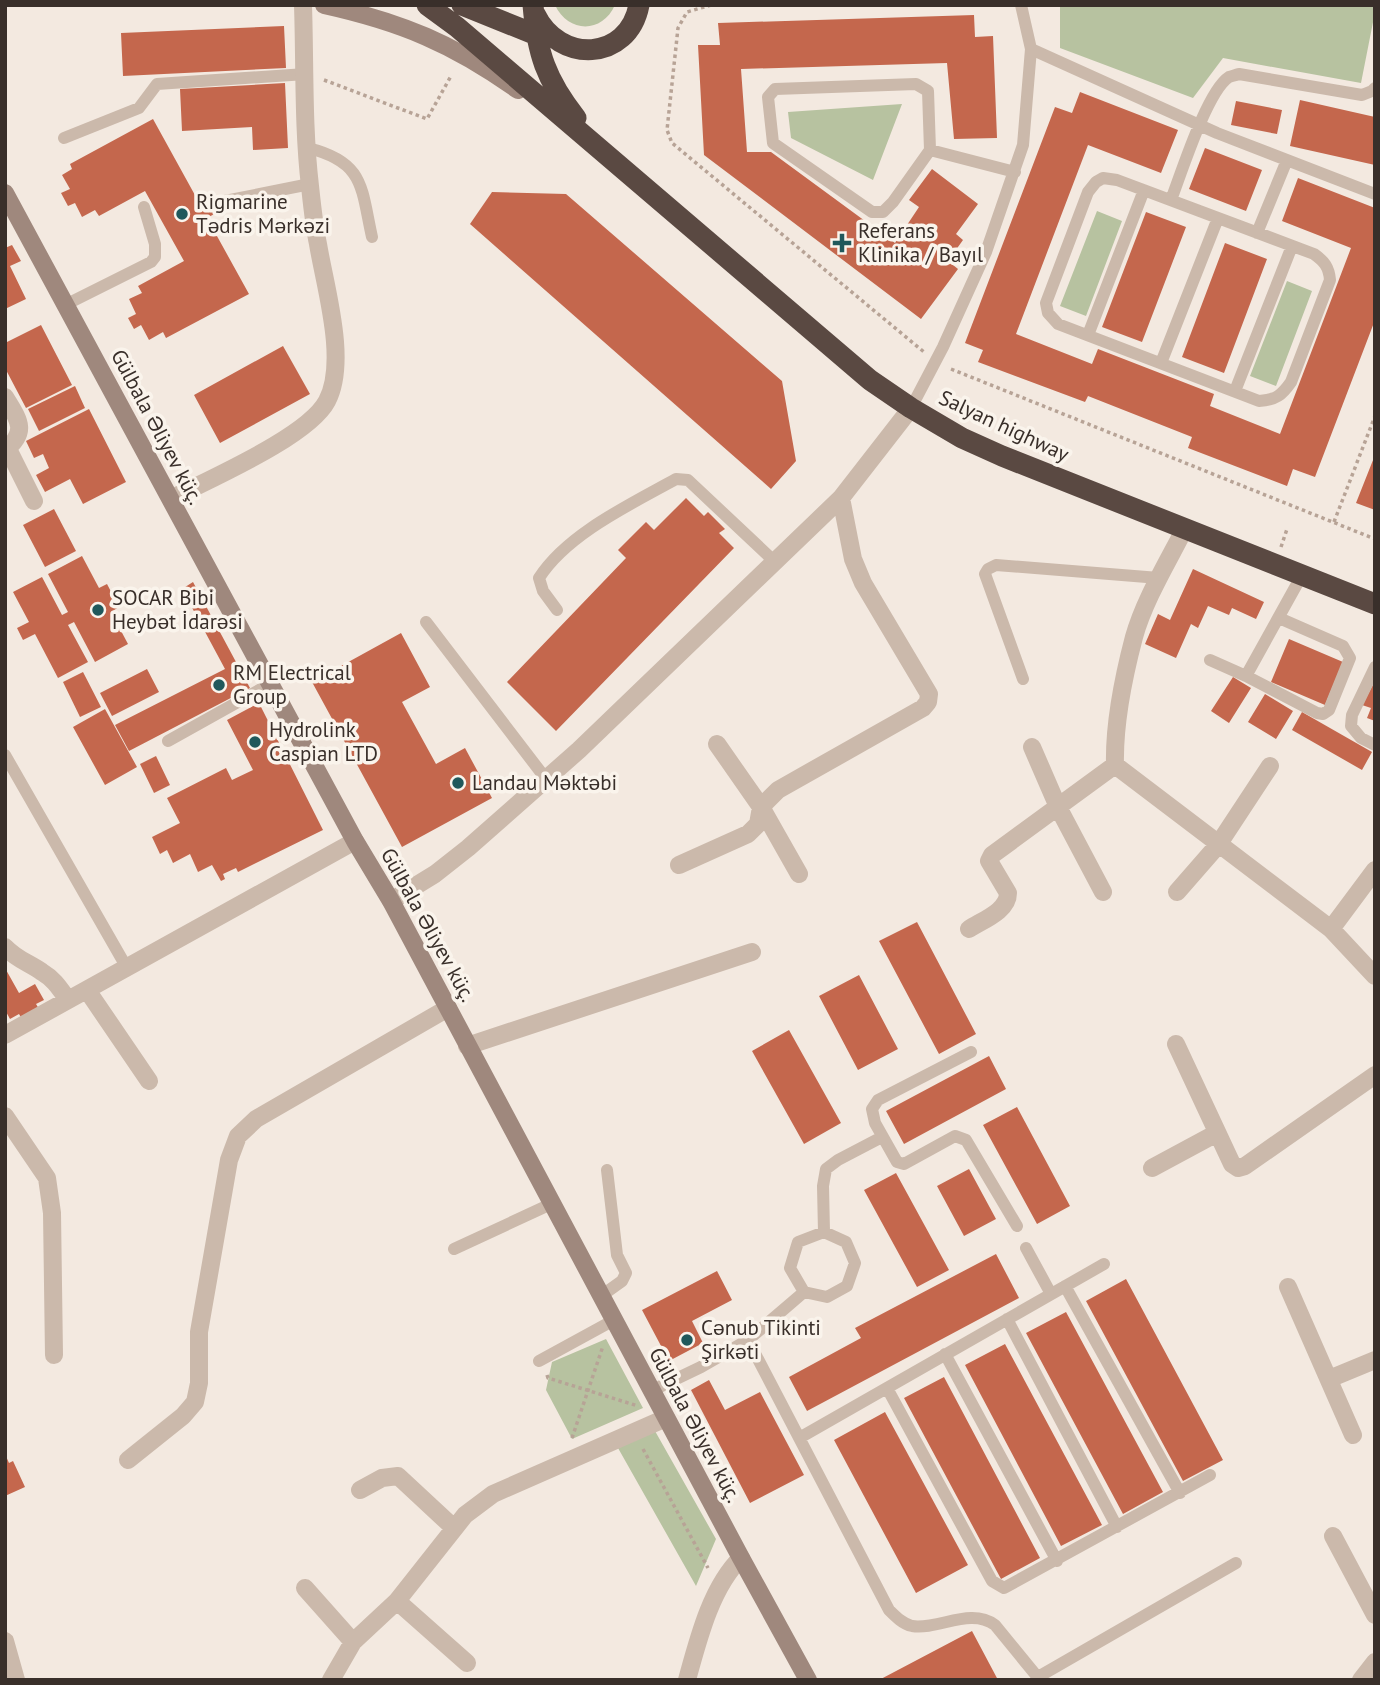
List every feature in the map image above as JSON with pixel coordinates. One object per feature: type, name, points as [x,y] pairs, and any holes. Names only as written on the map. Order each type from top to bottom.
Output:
[{"type":"highway","points":[[427,5],[457,27],[601,150]]},
{"type":"highway","points":[[461,5],[583,50],[612,44],[625,34],[634,22],[639,5]]},
{"type":"highway","points":[[533,5],[539,54],[554,86],[601,150]]},
{"type":"highway","points":[[533,5],[540,24],[548,34],[569,47]]},
{"type":"highway","name":"Salyan highway","points":[[601,150],[870,380],[911,408],[982,447],[1184,530],[1375,604]]},
{"type":"street","points":[[171,499],[291,436],[314,418],[327,401],[335,375],[330,301],[318,246],[310,184],[303,5]]},
{"type":"street","points":[[324,5],[409,29],[444,43],[488,69],[601,150]]},
{"type":"street","name":"Gülbala Əliyev küç.","points":[[7,201],[355,841],[391,901],[808,1680]]},
{"type":"street","points":[[5,397],[20,422],[19,436],[7,449],[34,501]]},
{"type":"street","points":[[391,901],[435,874],[468,848],[579,750],[841,498],[911,408]]},
{"type":"street","points":[[679,865],[748,834],[758,824],[761,807],[778,790],[923,709],[928,702],[929,694],[863,583],[853,559],[841,498]]},
{"type":"street","points":[[1115,765],[1114,738],[1134,636],[1159,578],[1184,530]]},
{"type":"street","points":[[717,744],[761,807],[799,874]]},
{"type":"street","points":[[1032,747],[1058,807],[1103,892]]},
{"type":"street","points":[[969,929],[1004,907],[1009,898],[989,861],[992,855],[1115,765]]},
{"type":"street","points":[[1115,765],[1331,929],[1375,976]]},
{"type":"street","points":[[1177,892],[1218,845],[1270,766]]},
{"type":"street","points":[[5,1035],[355,841]]},
{"type":"street","points":[[1331,929],[1375,870]]},
{"type":"street","points":[[5,947],[22,962],[41,971],[56,983],[68,1000]]},
{"type":"street","points":[[467,1046],[752,952]]},
{"type":"street","points":[[87,990],[149,1081]]},
{"type":"street","points":[[128,1460],[183,1416],[195,1402],[199,1383],[199,1332],[229,1160],[238,1136],[256,1119],[448,1008]]},
{"type":"street","points":[[1176,1044],[1232,1164],[1238,1168],[1245,1166],[1375,1075]]},
{"type":"street","points":[[5,1116],[47,1178],[52,1213],[54,1355]]},
{"type":"street","points":[[1152,1168],[1217,1133]]},
{"type":"street","points":[[1287,1287],[1353,1435]]},
{"type":"street","points":[[1329,1379],[1375,1360]]},
{"type":"street","points":[[331,1680],[353,1642],[397,1601],[465,1515],[493,1494],[666,1418]]},
{"type":"street","points":[[360,1490],[382,1478],[398,1476],[454,1528]]},
{"type":"street","points":[[1333,1536],[1375,1615]]},
{"type":"street","points":[[687,1680],[719,1586],[741,1558]]},
{"type":"street","points":[[304,1588],[353,1642]]},
{"type":"street","points":[[397,1601],[467,1663]]},
{"type":"street","points":[[5,1641],[16,1680]]},
{"type":"street","points":[[1361,1680],[1375,1662]]},
{"type":"lane","points":[[911,408],[943,347],[986,252],[1015,172],[1026,123],[1031,49],[1021,5]]},
{"type":"lane","points":[[1031,49],[1200,125],[1375,194]]},
{"type":"lane","points":[[64,138],[139,108],[157,85],[306,74]]},
{"type":"lane","points":[[1171,201],[1200,125],[1216,92],[1228,78],[1239,74],[1363,95],[1375,88]]},
{"type":"lane","points":[[916,84],[928,91],[930,149],[883,212],[872,212],[773,143],[768,97],[775,89],[916,84]]},
{"type":"lane","points":[[308,148],[329,153],[359,179],[372,237]]},
{"type":"lane","points":[[930,149],[1015,172]]},
{"type":"lane","points":[[1257,233],[1287,160]]},
{"type":"lane","points":[[1103,178],[1117,180],[1171,201],[1292,246],[1322,260],[1329,269],[1330,280],[1291,382],[1284,393],[1273,400],[1259,401],[1058,324],[1048,313],[1046,303],[1088,192],[1096,182],[1103,178]]},
{"type":"lane","points":[[220,202],[310,184]]},
{"type":"lane","points":[[1088,335],[1144,190]]},
{"type":"lane","points":[[65,305],[151,262],[155,257],[155,244],[144,207]]},
{"type":"lane","points":[[1161,363],[1217,218]]},
{"type":"lane","points":[[1235,391],[1292,246]]},
{"type":"lane","points":[[557,610],[543,591],[539,578],[548,564],[584,533],[676,479],[688,480],[774,561]]},
{"type":"lane","points":[[1023,679],[985,574],[988,569],[996,565],[1159,578]]},
{"type":"lane","points":[[1246,676],[1302,575]]},
{"type":"lane","points":[[1210,660],[1323,714],[1329,710],[1350,658],[1348,652],[1343,646],[1279,618]]},
{"type":"lane","points":[[426,622],[546,779]]},
{"type":"lane","points":[[1375,667],[1352,715],[1351,726],[1361,738],[1375,745]]},
{"type":"lane","points":[[168,741],[270,684]]},
{"type":"lane","points":[[5,755],[127,968]]},
{"type":"lane","points":[[971,1052],[878,1100],[872,1109],[875,1123],[897,1162],[904,1164],[955,1136],[966,1140],[1017,1226]]},
{"type":"lane","points":[[824,1232],[823,1186],[826,1169],[883,1137]]},
{"type":"lane","points":[[601,1296],[622,1282],[626,1273],[617,1255],[607,1170]]},
{"type":"lane","points":[[454,1248],[551,1203]]},
{"type":"lane","points":[[824,1232],[846,1242],[855,1264],[847,1286],[827,1297],[804,1292],[790,1268],[798,1242],[824,1232]]},
{"type":"lane","points":[[1026,1248],[1051,1294]]},
{"type":"lane","points":[[801,1437],[1104,1264]]},
{"type":"lane","points":[[1065,1286],[1180,1493]]},
{"type":"lane","points":[[651,1391],[748,1340],[804,1292]]},
{"type":"lane","points":[[1007,1319],[1117,1527]]},
{"type":"lane","points":[[539,1361],[614,1320]]},
{"type":"lane","points":[[748,1340],[889,1610],[899,1620],[913,1626],[974,1618],[986,1619],[995,1626],[1039,1679],[1237,1563]]},
{"type":"lane","points":[[945,1354],[1057,1561]]},
{"type":"lane","points":[[887,1388],[992,1581],[1004,1588],[1210,1475]]},
{"type":"path","points":[[306,74],[427,119],[451,76]]},
{"type":"path","points":[[1334,522],[1375,416]]},
{"type":"path","points":[[580,1456],[572,1439],[614,1320]]},
{"type":"path","points":[[539,1361],[548,1378],[666,1418]]},
{"type":"path","points":[[633,1432],[719,1586]]},
{"type":"green space","points":[[555,5],[615,5],[602,21],[585,26],[568,21]]},
{"type":"green space","points":[[1060,5],[1375,5],[1375,12],[1361,83],[1223,58],[1193,98],[1060,48]]},
{"type":"green space","points":[[902,104],[873,180],[791,138],[788,112]]},
{"type":"green space","points":[[1097,211],[1122,221],[1086,316],[1060,306]]},
{"type":"green space","points":[[1287,281],[1312,291],[1276,386],[1250,376]]},
{"type":"green space","points":[[606,1339],[643,1408],[572,1439],[546,1390],[552,1362]]},
{"type":"green space","points":[[655,1431],[716,1539],[696,1586],[618,1448]]},
{"type":"building","points":[[974,15],[975,37],[993,36],[997,138],[954,139],[947,63],[741,69],[747,152],[771,152],[895,243],[919,207],[909,200],[932,169],[978,204],[956,234],[963,240],[948,261],[958,269],[921,319],[704,155],[698,45],[720,45],[718,23]]},
{"type":"building","points":[[284,26],[286,68],[123,76],[121,33]]},
{"type":"building","points":[[285,83],[288,148],[253,150],[252,127],[182,131],[180,89]]},
{"type":"building","points":[[1080,92],[1178,130],[1161,173],[1088,145],[1016,334],[1092,364],[1098,349],[1214,394],[1210,406],[1280,434],[1351,248],[1282,221],[1298,178],[1375,208],[1375,320],[1315,477],[1293,469],[1287,486],[1188,448],[1192,437],[1088,396],[1085,402],[978,362],[983,350],[965,343],[1055,107],[1072,113]]},
{"type":"building","points":[[1300,100],[1375,117],[1375,165],[1290,146]]},
{"type":"building","points":[[1236,101],[1282,110],[1277,134],[1231,125]]},
{"type":"building","points":[[153,119],[196,197],[205,192],[216,213],[207,218],[249,294],[166,338],[163,332],[149,340],[141,325],[134,329],[128,318],[136,314],[129,299],[142,293],[138,286],[184,261],[145,191],[99,216],[95,210],[82,217],[75,203],[68,206],[61,193],[70,189],[62,175],[72,169],[70,164]]},
{"type":"building","points":[[1205,148],[1262,170],[1246,211],[1189,189]]},
{"type":"building","points":[[492,192],[566,194],[782,381],[796,461],[771,489],[470,224]]},
{"type":"building","points":[[1146,212],[1186,227],[1142,342],[1102,327]]},
{"type":"building","points":[[1225,243],[1267,259],[1224,373],[1182,357]]},
{"type":"building","points":[[12,245],[21,261],[10,266],[26,299],[5,309],[5,248]]},
{"type":"building","points":[[41,325],[72,385],[26,408],[5,368],[5,343]]},
{"type":"building","points":[[283,346],[310,394],[220,443],[194,395]]},
{"type":"building","points":[[75,386],[85,408],[39,431],[28,409]]},
{"type":"building","points":[[89,409],[126,482],[83,504],[70,479],[45,492],[36,475],[49,468],[43,454],[34,458],[26,441]]},
{"type":"building","points":[[1375,455],[1375,510],[1356,503]]},
{"type":"building","points":[[686,498],[704,516],[708,512],[725,529],[719,533],[734,548],[556,731],[507,682],[626,558],[618,550],[646,522],[654,530]]},
{"type":"building","points":[[54,509],[76,551],[45,567],[23,525]]},
{"type":"building","points":[[82,556],[99,588],[107,584],[119,607],[111,612],[128,644],[95,662],[74,622],[68,625],[88,662],[58,678],[35,634],[23,640],[17,628],[29,622],[13,592],[42,577],[62,615],[68,612],[48,574]]},
{"type":"building","points":[[1193,569],[1264,602],[1256,619],[1232,608],[1229,615],[1208,606],[1198,628],[1191,624],[1176,658],[1145,644],[1158,614],[1170,620]]},
{"type":"building","points":[[193,582],[250,688],[129,751],[115,725],[225,669],[182,589]]},
{"type":"building","points":[[401,633],[430,687],[402,702],[436,764],[465,748],[492,798],[402,847],[312,682]]},
{"type":"building","points":[[1289,639],[1343,662],[1325,705],[1271,682]]},
{"type":"building","points":[[147,669],[159,692],[112,716],[100,693]]},
{"type":"building","points":[[83,672],[101,707],[80,717],[63,682]]},
{"type":"building","points":[[1233,677],[1251,688],[1229,723],[1211,711]]},
{"type":"building","points":[[1375,681],[1375,721],[1367,718],[1371,708],[1362,705]]},
{"type":"building","points":[[1265,694],[1293,711],[1276,739],[1248,722]]},
{"type":"building","points":[[259,703],[323,830],[238,872],[236,868],[223,874],[225,879],[221,881],[212,865],[198,872],[190,854],[173,863],[167,850],[160,854],[152,837],[180,823],[167,798],[226,768],[232,780],[253,770],[227,720]]},
{"type":"building","points":[[105,709],[137,767],[105,785],[73,727]]},
{"type":"building","points":[[1302,712],[1372,752],[1362,770],[1292,730]]},
{"type":"building","points":[[156,756],[170,785],[154,793],[140,764]]},
{"type":"building","points":[[917,922],[976,1034],[939,1054],[879,941]]},
{"type":"building","points":[[5,968],[19,993],[35,984],[44,1000],[36,1004],[39,1009],[22,1019],[19,1014],[10,1019],[5,1010]]},
{"type":"building","points":[[859,975],[898,1049],[858,1070],[819,996]]},
{"type":"building","points":[[789,1030],[841,1123],[804,1144],[752,1051]]},
{"type":"building","points":[[989,1056],[1006,1089],[904,1144],[886,1111]]},
{"type":"building","points":[[1017,1107],[1070,1206],[1037,1224],[983,1125]]},
{"type":"building","points":[[969,1169],[996,1219],[964,1236],[937,1186]]},
{"type":"building","points":[[896,1173],[949,1270],[917,1287],[864,1190]]},
{"type":"building","points":[[996,1254],[1019,1298],[807,1411],[789,1377],[861,1338],[855,1328]]},
{"type":"building","points":[[717,1271],[732,1300],[692,1321],[703,1343],[669,1361],[642,1310]]},
{"type":"building","points":[[1126,1279],[1223,1460],[1183,1481],[1086,1301]]},
{"type":"building","points":[[1066,1312],[1163,1492],[1123,1514],[1026,1333]]},
{"type":"building","points":[[1005,1344],[1102,1525],[1061,1546],[965,1365]]},
{"type":"building","points":[[944,1377],[1040,1558],[1001,1579],[904,1398]]},
{"type":"building","points":[[709,1380],[725,1410],[760,1392],[804,1475],[750,1503],[691,1390]]},
{"type":"building","points":[[885,1412],[968,1565],[916,1593],[834,1440]]},
{"type":"building","points":[[5,1454],[9,1463],[13,1461],[25,1487],[5,1496]]},
{"type":"building","points":[[972,1631],[998,1680],[879,1680]]},
{"type":"place","name":"Rigmarine Tədris Mərkəzi","points":[[182,214]]},
{"type":"place","name":"Referans Klinika / Bayıl","points":[[842,243]]},
{"type":"place","name":"SOCAR Bibi Heybət İdarəsi","points":[[98,610]]},
{"type":"place","name":"RM Electrical Group","points":[[219,685]]},
{"type":"place","name":"Hydrolink Caspian LTD","points":[[255,742]]},
{"type":"place","name":"Landau Məktəbi","points":[[458,783]]},
{"type":"place","name":"Cənub Tikinti Şirkəti","points":[[687,1340]]}]
